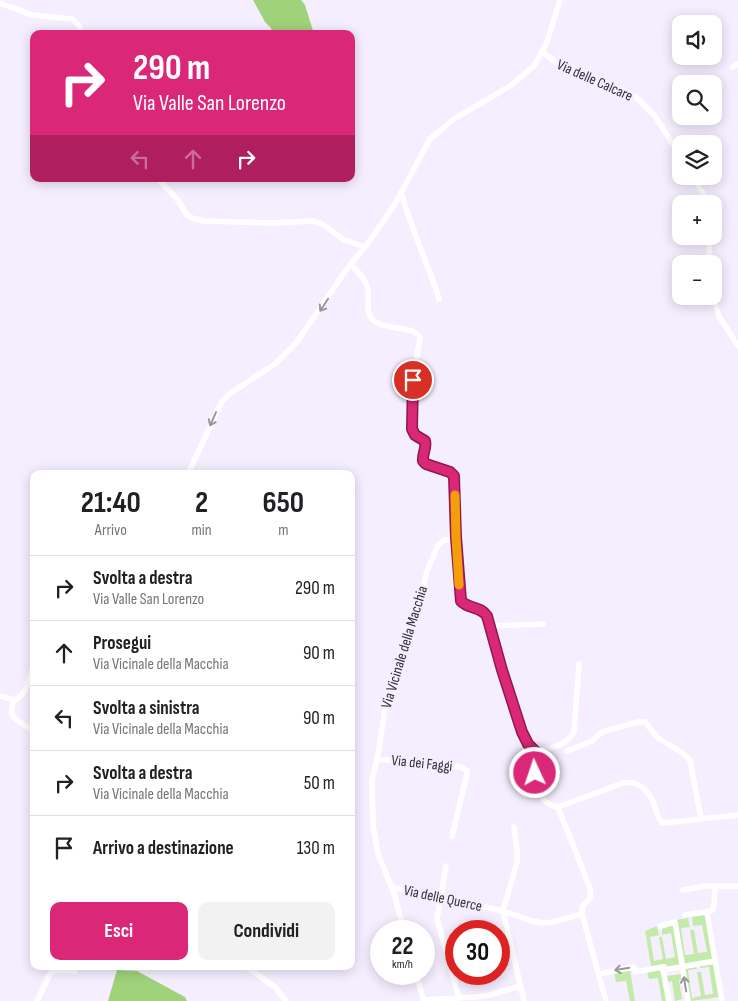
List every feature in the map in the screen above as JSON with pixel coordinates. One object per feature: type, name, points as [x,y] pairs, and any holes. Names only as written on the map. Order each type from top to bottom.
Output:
[{"type":"street","points":[[190,470],[222,401],[232,392],[263,374],[286,354],[307,330],[350,264],[365,247],[401,192],[423,149],[432,137],[451,122],[522,77],[536,64],[543,52],[560,0]]},
{"type":"street","points":[[0,3],[36,16],[72,19],[79,26],[80,30]]},
{"type":"street","name":"Via delle Calcare","points":[[543,52],[566,70],[622,90],[639,99],[655,116],[672,143]]},
{"type":"street","points":[[161,182],[178,200],[190,218],[204,221],[271,223],[314,221],[324,225],[342,239],[365,247]]},
{"type":"street","points":[[401,192],[410,222],[431,273],[439,299]]},
{"type":"street","points":[[350,264],[367,284],[369,293],[368,312],[373,320],[389,328],[415,332],[420,336],[413,380],[412,430],[415,435],[425,441],[426,446],[422,458],[424,462],[454,475],[461,601],[464,605],[484,611],[487,616],[525,740],[535,751]]},
{"type":"street","points":[[716,305],[719,316],[737,343]]},
{"type":"street","name":"Via Vicinale della Macchia","points":[[401,920],[391,887],[378,854],[373,825],[372,785],[389,691],[414,627],[427,571],[438,544],[444,540],[452,540],[456,537]]},
{"type":"street","points":[[489,626],[543,624]]},
{"type":"street","points":[[535,751],[554,747],[573,734],[576,726],[578,664]]},
{"type":"street","points":[[0,696],[14,700],[20,698],[30,675]]},
{"type":"street","points":[[14,700],[10,711],[13,716],[30,728]]},
{"type":"street","points":[[567,751],[592,741],[602,732],[638,722],[645,722],[658,738],[684,754],[690,760],[701,819]]},
{"type":"street","points":[[535,751],[533,762],[541,794],[546,802],[558,808],[591,890],[591,897],[582,907],[582,914],[606,1001]]},
{"type":"street","name":"Via dei Faggi","points":[[377,759],[461,767],[467,771],[468,774],[452,836]]},
{"type":"street","points":[[558,808],[623,783],[632,782],[640,786],[650,796],[661,822],[738,815]]},
{"type":"street","points":[[514,827],[518,853],[517,862],[503,911],[524,1001]]},
{"type":"street","points":[[446,866],[438,912],[438,925],[459,998]]},
{"type":"street","points":[[683,890],[715,886],[738,886]]},
{"type":"street","points":[[685,916],[711,911],[714,907],[715,886]]},
{"type":"street","name":"Via delle Querce","points":[[391,887],[503,911],[543,923],[582,914]]},
{"type":"street","points":[[707,913],[722,1000],[713,1001]]},
{"type":"street","points":[[660,926],[675,922],[688,1001]]},
{"type":"street","points":[[599,974],[634,967],[635,972],[663,967],[664,970],[715,961]]},
{"type":"street","points":[[37,1001],[51,972],[60,970],[75,971]]},
{"type":"street","points":[[252,970],[275,987],[286,1001]]},
{"type":"street","points":[[664,970],[669,1001]]},
{"type":"street","points":[[419,985],[423,1000],[490,995],[520,986]]},
{"type":"green space","points":[[253,0],[301,0],[305,5],[313,30],[272,30]]},
{"type":"green space","points":[[705,915],[713,959],[685,964],[677,920],[688,918],[690,927],[681,928],[685,955],[694,954],[690,930],[694,930],[698,953],[707,952],[702,925],[693,926],[692,917]]},
{"type":"green space","points":[[674,925],[680,965],[668,967],[666,964],[651,966],[645,931],[657,926],[659,935],[650,937],[654,961],[663,959],[659,937],[662,937],[666,959],[675,957],[671,933],[662,935],[662,929]]},
{"type":"green space","points":[[714,964],[719,997],[691,1001],[685,969],[696,967],[697,969],[688,970],[692,998],[701,996],[697,972],[701,972],[705,995],[713,994],[709,967],[700,968],[700,966]]},
{"type":"green space","points":[[117,970],[137,971],[185,997],[187,1001],[108,1001]]},
{"type":"green space","points":[[630,970],[635,1001],[630,1001],[626,981],[616,982],[614,973]]},
{"type":"green space","points":[[661,970],[666,1001],[662,1001],[658,978],[649,979],[647,972]]},
{"type":"green space","points":[[681,974],[682,979],[679,980],[682,999],[675,1001],[672,981],[668,982],[667,976]]},
{"type":"slow traffic","points":[[455,495],[459,585]]},
{"type":"route","points":[[413,380],[412,432],[425,441],[423,461],[426,464],[450,472],[454,476],[461,601],[463,604],[482,609],[487,616],[522,732],[530,747],[535,751],[532,760],[535,773]]}]
